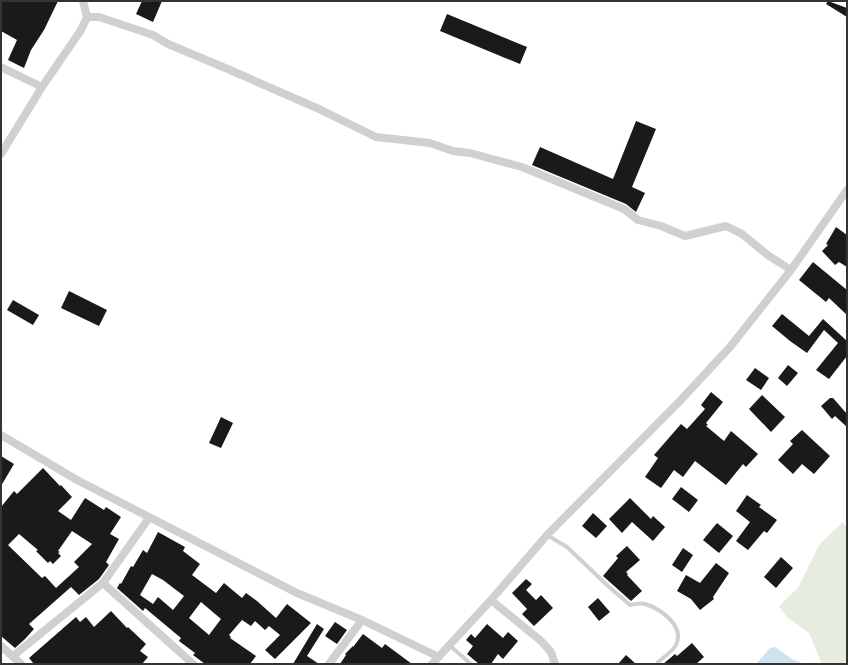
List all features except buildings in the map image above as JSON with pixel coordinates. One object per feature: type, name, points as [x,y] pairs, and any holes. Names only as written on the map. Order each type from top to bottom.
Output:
[{"type":"street","points":[[1,154],[42,87],[81,30],[86,17],[83,1]]},
{"type":"street","points":[[86,17],[99,17],[154,35],[168,44],[319,109],[376,137],[430,142],[454,151],[470,153],[522,166],[624,208],[638,220],[660,226],[685,236],[726,226],[742,234],[769,256],[791,270]]},
{"type":"street","points":[[1,67],[42,87]]},
{"type":"street","points":[[432,664],[491,600],[547,535],[730,347],[791,270],[847,190]]},
{"type":"street","points":[[1,435],[77,480],[149,518],[297,593],[362,620],[439,657]]},
{"type":"street","points":[[13,656],[103,583],[149,518]]},
{"type":"street","points":[[103,583],[193,664]]},
{"type":"street","points":[[491,600],[541,641],[551,652],[555,664]]},
{"type":"street","points":[[330,664],[362,620]]},
{"type":"street","points":[[1,646],[21,664]]},
{"type":"lane","points":[[547,535],[567,547],[630,605],[644,603],[662,612],[675,624],[679,635],[676,646],[658,662]]},
{"type":"lane","points":[[449,645],[471,664]]},
{"type":"shaded area","points":[[843,522],[847,527],[847,664],[822,664],[809,633],[788,618],[779,606],[798,588],[819,545]]},
{"type":"water","points":[[775,647],[792,659],[804,664],[756,664],[770,648]]}]
